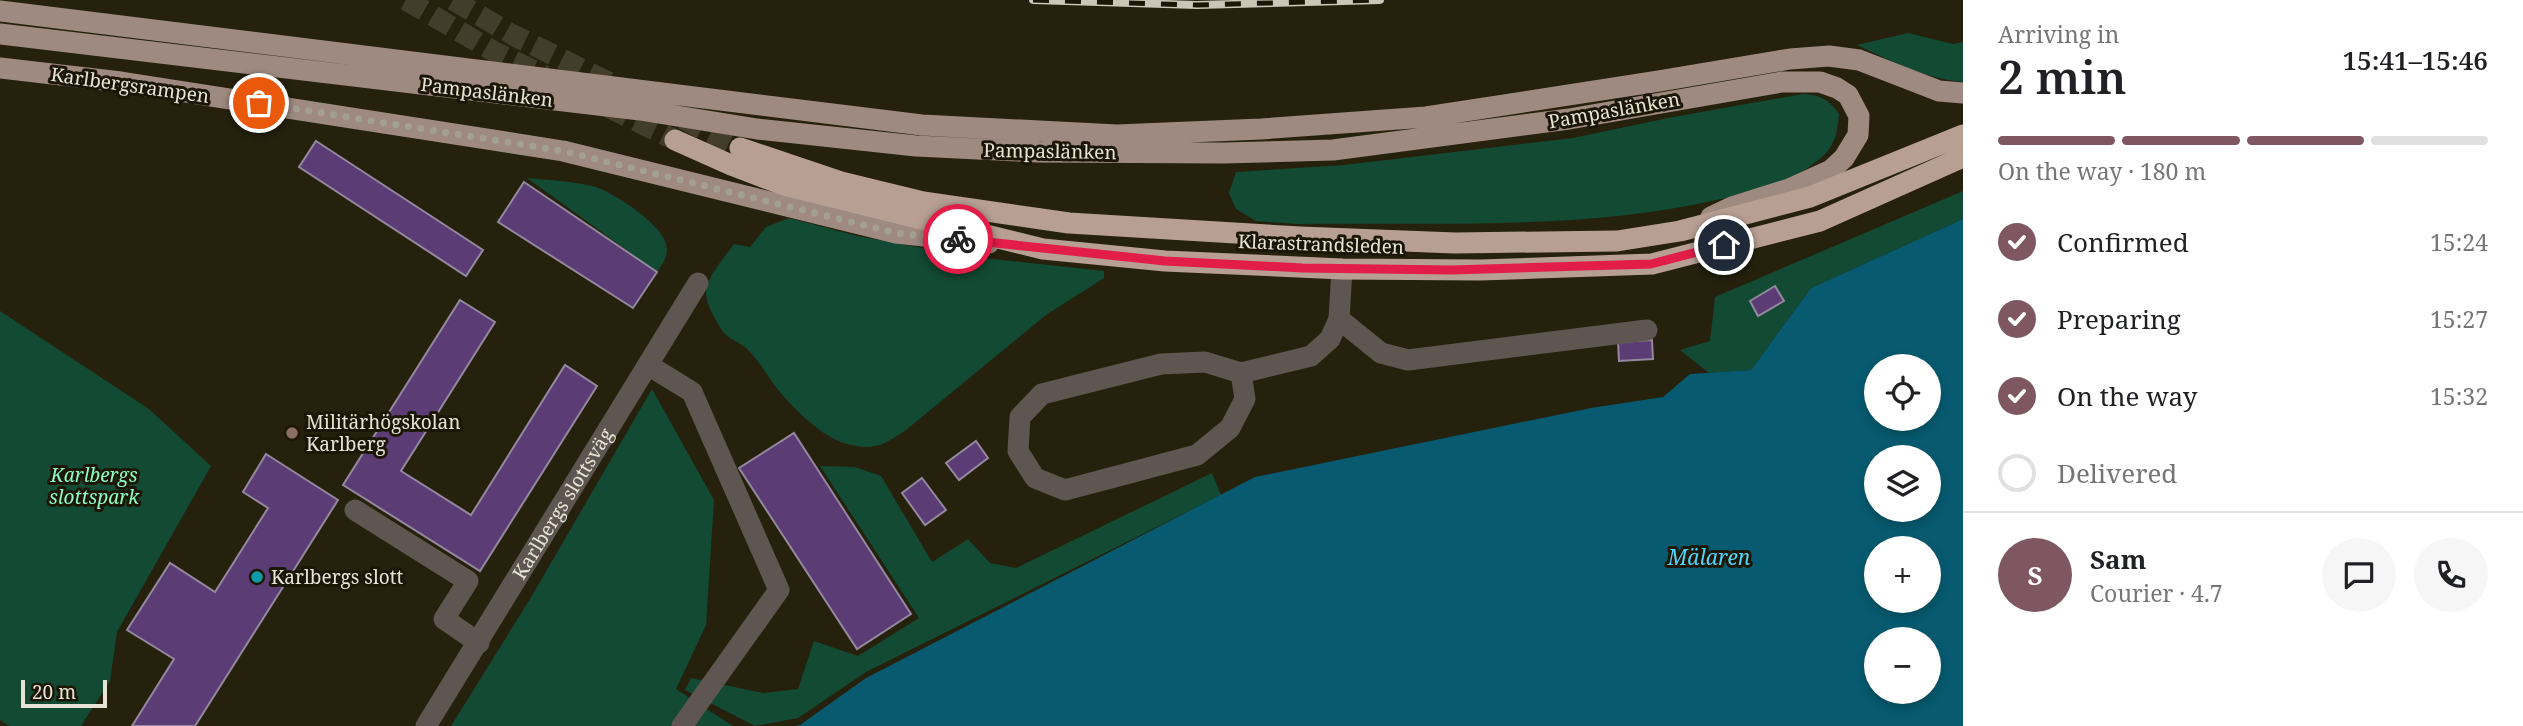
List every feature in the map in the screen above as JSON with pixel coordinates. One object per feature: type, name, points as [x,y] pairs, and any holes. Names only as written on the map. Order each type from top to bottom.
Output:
[{"type":"highway","name":"Klarastrandsleden","points":[[740,148],[841,182],[923,202],[1069,223],[1455,243],[1617,242],[1680,231],[1810,197],[1963,135]]},
{"type":"highway","name":"Klarastrandsleden","points":[[676,140],[731,165],[785,185],[1043,249],[1165,261],[1342,269],[1479,270],[1651,264],[1820,221],[1963,157]]},
{"type":"main road","name":"Pampaslänken","points":[[0,11],[922,125],[1117,135],[1261,129],[1426,117],[1790,58],[1829,56],[1859,60],[1940,91],[1963,93]]},
{"type":"main road","name":"Pampaslänken","points":[[0,34],[640,110],[757,129],[916,146],[1039,152],[1224,153],[1333,150],[1544,122],[1782,82],[1820,82],[1848,95],[1859,116],[1858,135],[1844,158],[1831,170],[1789,189],[1732,207],[1680,231]]},
{"type":"main road","name":"Karlbergsrampen","points":[[0,68],[121,82],[563,151],[896,233],[1043,249]]},
{"type":"lane","points":[[1241,373],[1245,399],[1230,428],[1197,455],[1065,490],[1035,478],[1018,451],[1020,417],[1042,394],[1161,364],[1205,362],[1241,373],[1311,356],[1330,339],[1339,318],[1342,269]]},
{"type":"lane","name":"Karlbergs slottsväg","points":[[426,726],[698,284]]},
{"type":"lane","points":[[1339,318],[1381,353],[1408,360],[1647,330]]},
{"type":"lane","points":[[649,365],[692,392],[779,590],[682,726]]},
{"type":"lane","points":[[355,510],[468,581],[444,619],[479,643]]},
{"type":"green space","points":[[1908,33],[1953,44],[1963,42],[1963,82],[1922,73],[1857,45]]},
{"type":"green space","points":[[1803,94],[1824,99],[1839,114],[1835,137],[1822,157],[1798,174],[1772,186],[1664,210],[1612,217],[1508,223],[1298,224],[1256,221],[1236,209],[1229,193],[1236,172],[1344,165],[1573,138]]},
{"type":"green space","points":[[527,178],[592,186],[633,208],[654,225],[665,241],[667,254],[657,272]]},
{"type":"green space","points":[[1963,191],[1963,219],[1811,288],[1751,370],[1709,373],[1680,350],[1710,341],[1715,297]]},
{"type":"green space","points":[[789,218],[857,236],[966,256],[1104,271],[1104,278],[1046,315],[906,430],[891,440],[872,447],[856,446],[828,436],[802,415],[780,392],[752,354],[725,334],[707,301],[706,290],[710,278],[734,244],[750,247],[766,227]]},
{"type":"green space","name":"Karlbergs slottspark","points":[[0,311],[149,409],[211,466],[117,632],[110,681],[81,726],[9,726],[0,720]]},
{"type":"green space","points":[[652,389],[714,500],[706,625],[676,689],[733,726],[451,726],[530,599]]},
{"type":"green space","points":[[820,466],[855,467],[881,476],[932,562],[968,539],[990,563],[1016,568],[1212,473],[1221,495],[866,672],[798,718],[755,726],[685,690],[691,678],[763,693],[798,689],[814,641],[858,656],[919,618]]},
{"type":"water","name":"Mälaren","points":[[1963,219],[1963,726],[795,726],[866,678],[1255,477],[1591,408],[1663,397],[1690,374],[1751,370],[1811,288]]},
{"type":"building","points":[[316,141],[483,250],[466,276],[299,167]]},
{"type":"building","points":[[524,182],[657,272],[633,308],[498,222]]},
{"type":"building","points":[[1775,286],[1784,301],[1758,316],[1750,301]]},
{"type":"building","points":[[460,300],[495,322],[401,471],[471,515],[565,365],[597,386],[480,571],[343,485]]},
{"type":"building","points":[[1652,340],[1653,359],[1619,361],[1618,342]]},
{"type":"building","points":[[794,433],[911,614],[857,649],[739,468]]},
{"type":"building","points":[[976,441],[988,458],[959,480],[946,463]]},
{"type":"building","name":"Karlbergs slott","points":[[266,454],[338,500],[195,726],[132,726],[174,659],[127,630],[170,563],[215,592],[268,508],[243,492]]},
{"type":"building","points":[[922,478],[946,510],[925,525],[902,493]]},
{"type":"tunnel","points":[[406,0],[493,51],[545,76]]},
{"type":"tunnel","points":[[453,0],[513,35],[616,86]]},
{"type":"tunnel","points":[[608,107],[675,140]]},
{"type":"tunnel","points":[[683,119],[740,148]]},
{"type":"railway","points":[[1033,0],[1197,5],[1380,0]]},
{"type":"way so far","points":[[259,103],[563,151],[896,233],[958,239]]},
{"type":"place","name":"Militärhögskolan Karlberg","points":[[292,433]]},
{"type":"place","name":"Karlbergs slott","points":[[257,577]]},
{"type":"route","points":[[958,239],[1165,261],[1302,268],[1452,270],[1651,264],[1724,245]]}]
